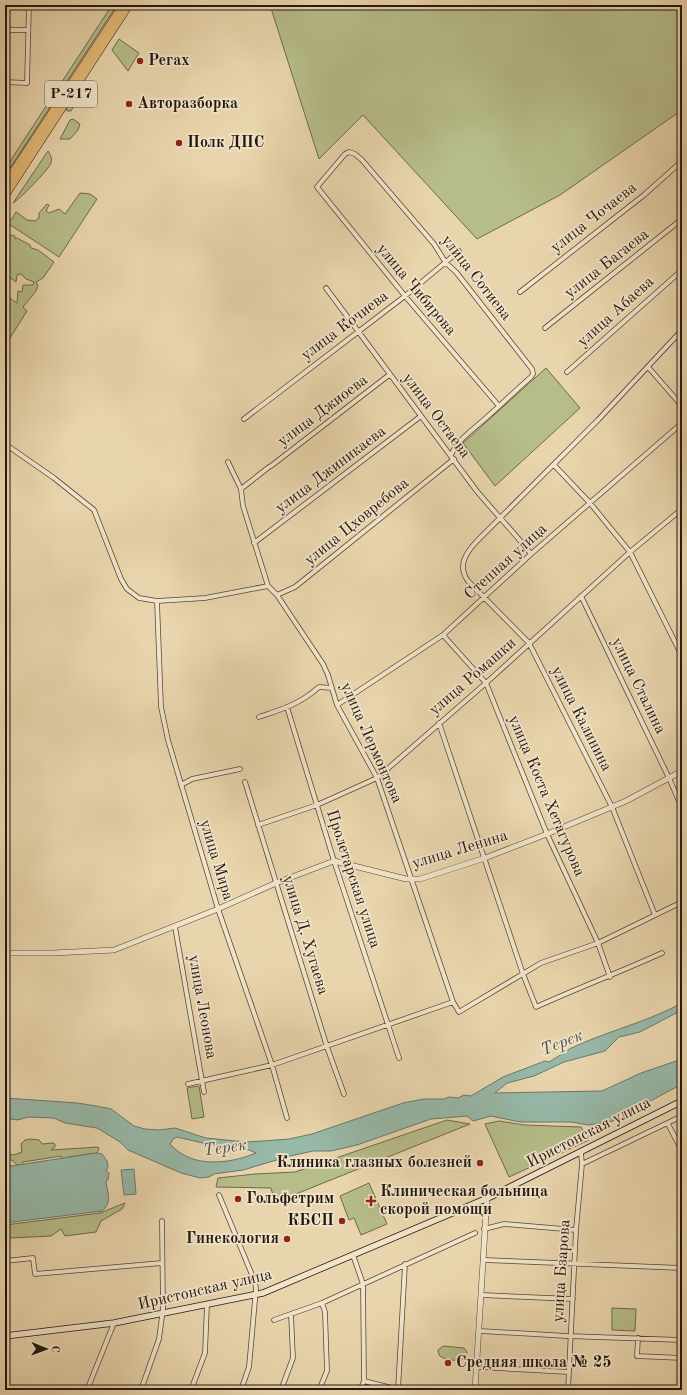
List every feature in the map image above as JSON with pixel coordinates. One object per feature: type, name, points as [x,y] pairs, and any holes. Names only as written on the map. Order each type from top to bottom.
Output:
[{"type":"highway","name":"Р-217","points":[[5,196],[8,181],[123,5]]},
{"type":"highway","name":"Р-217","points":[[8,181],[129,5]]},
{"type":"main road","name":"Иристонская улица","points":[[5,1336],[114,1323],[256,1295],[279,1287],[487,1198],[581,1153],[682,1101]]},
{"type":"street","points":[[5,82],[27,83],[29,5]]},
{"type":"street","points":[[5,30],[28,30]]},
{"type":"street","name":"улица Сотиева","points":[[317,187],[345,154],[349,152],[355,154],[434,244],[446,262],[456,272],[532,369],[533,374],[458,443],[452,457]]},
{"type":"street","name":"улица Чочаева","points":[[520,292],[644,194],[682,161]]},
{"type":"street","name":"улица Чибирова","points":[[317,187],[405,296],[498,406]]},
{"type":"street","name":"улица Багаева","points":[[545,328],[682,219]]},
{"type":"street","name":"улица Кочиева","points":[[244,418],[405,296],[459,252]]},
{"type":"street","name":"улица Абаева","points":[[567,372],[682,270]]},
{"type":"street","name":"улица Остаева","points":[[326,288],[389,375],[476,490],[500,518],[511,528],[532,554]]},
{"type":"street","points":[[500,518],[554,465],[682,330]]},
{"type":"street","points":[[648,366],[682,406]]},
{"type":"street","name":"улица Джиоева","points":[[241,489],[389,375]]},
{"type":"street","name":"улица Джиникаева","points":[[254,543],[421,416]]},
{"type":"street","name":"Степная улица","points":[[337,705],[443,635],[532,554],[682,423]]},
{"type":"street","points":[[5,444],[54,478],[94,510],[121,579],[127,589],[135,596],[145,600],[157,601],[205,598],[268,586]]},
{"type":"street","name":"улица Цховребова","points":[[277,595],[295,587],[452,457]]},
{"type":"street","points":[[228,462],[241,489],[243,506],[268,586],[277,595]]},
{"type":"street","points":[[554,465],[590,503],[630,552],[682,656]]},
{"type":"street","name":"улица Ромашки","points":[[258,825],[317,805],[377,778],[630,552],[682,509]]},
{"type":"street","name":"улица Калинина","points":[[500,518],[466,553],[463,573],[468,581],[529,643],[612,807],[655,915]]},
{"type":"street","name":"улица Лермонтова","points":[[277,595],[323,664],[337,705],[377,778],[452,1002]]},
{"type":"street","name":"улица Сталина","points":[[581,596],[682,808]]},
{"type":"street","name":"улица Мира","points":[[157,601],[161,707],[168,740],[218,909],[272,1065],[287,1118]]},
{"type":"street","name":"улица Коста Хетагурова","points":[[443,635],[486,682],[547,834],[598,943],[610,977]]},
{"type":"street","points":[[259,717],[309,697],[319,687],[332,688]]},
{"type":"street","name":"Пролетарская улица","points":[[287,707],[334,861],[399,1058]]},
{"type":"street","points":[[438,723],[485,858],[523,974],[536,1007],[577,989],[610,977],[662,953]]},
{"type":"street","points":[[181,786],[192,779],[240,769]]},
{"type":"street","name":"улица Ленина","points":[[334,861],[412,880],[485,858],[547,834],[612,807],[682,771]]},
{"type":"street","name":"улица Д. Хугаева","points":[[245,782],[327,1047],[344,1094]]},
{"type":"street","points":[[5,953],[53,953],[114,950],[218,909],[276,883],[334,861]]},
{"type":"street","points":[[188,1084],[272,1065],[389,1026],[452,1002],[459,1012],[541,963],[598,943],[682,902]]},
{"type":"street","name":"улица Леонова","points":[[176,926],[204,1092]]},
{"type":"street","points":[[582,1164],[682,1116]]},
{"type":"street","points":[[668,1124],[682,1151]]},
{"type":"street","name":"улица Бзарова","points":[[568,1390],[576,1230],[582,1164],[581,1153]]},
{"type":"street","points":[[219,1195],[255,1282],[256,1295],[249,1367],[241,1390]]},
{"type":"street","points":[[476,1390],[484,1229],[487,1198]]},
{"type":"street","points":[[142,1390],[158,1348],[162,1314],[162,1221]]},
{"type":"street","points":[[484,1229],[504,1224],[576,1230]]},
{"type":"street","points":[[274,1320],[322,1303],[475,1233]]},
{"type":"street","points":[[353,1255],[363,1284],[364,1381],[360,1390]]},
{"type":"street","points":[[5,1261],[33,1258],[35,1274],[147,1263],[162,1263]]},
{"type":"street","points":[[483,1260],[575,1265],[682,1268]]},
{"type":"street","points":[[364,1381],[399,1390],[405,1264]]},
{"type":"street","points":[[481,1295],[573,1298]]},
{"type":"street","points":[[319,1390],[327,1371],[325,1312],[322,1303]]},
{"type":"street","points":[[192,1390],[204,1353],[207,1304]]},
{"type":"street","points":[[281,1390],[293,1358],[291,1314]]},
{"type":"street","points":[[87,1390],[114,1323]]},
{"type":"street","points":[[480,1331],[682,1340]]},
{"type":"street","points":[[638,1338],[637,1356],[682,1358]]},
{"type":"street","points":[[478,1367],[569,1372]]},
{"type":"green space","points":[[112,5],[117,5],[10,168],[7,166]]},
{"type":"green space","points":[[270,5],[682,5],[682,110],[560,195],[477,239],[363,115],[319,159]]},
{"type":"green space","points":[[119,39],[139,53],[128,71],[112,50]]},
{"type":"green space","points":[[83,85],[85,87],[71,111],[67,111],[66,108],[79,87]]},
{"type":"green space","points":[[73,119],[80,124],[78,130],[70,139],[60,139],[70,120]]},
{"type":"green space","points":[[48,151],[52,160],[49,166],[40,177],[13,203]]},
{"type":"green space","points":[[80,193],[90,194],[97,199],[59,257],[9,224],[5,224],[5,217],[8,220],[12,219],[16,212],[27,220],[35,221],[39,218],[39,213],[47,204],[49,205],[46,211],[49,213],[59,209],[65,214]]},
{"type":"green space","points":[[5,234],[15,236],[15,239],[17,238],[30,245],[31,248],[38,250],[54,262],[43,278],[36,282],[38,285],[36,291],[23,307],[27,311],[5,346],[5,295],[17,303],[18,291],[22,292],[23,285],[33,285],[34,282],[26,279],[21,274],[17,275],[16,282],[5,274]]},
{"type":"green space","points":[[546,368],[580,408],[495,486],[463,443]]},
{"type":"green space","points":[[199,1086],[204,1117],[192,1119],[187,1088]]},
{"type":"green space","points":[[447,1120],[470,1124],[281,1200],[274,1199],[271,1188],[216,1187],[218,1178],[295,1172]]},
{"type":"green space","points":[[499,1121],[524,1125],[581,1127],[589,1140],[509,1177],[485,1124]]},
{"type":"green space","points":[[25,1140],[39,1140],[42,1144],[55,1144],[55,1147],[51,1150],[98,1147],[99,1149],[97,1153],[68,1157],[67,1159],[62,1158],[61,1156],[23,1162],[22,1165],[17,1165],[12,1160],[5,1160],[5,1154],[14,1155],[22,1152],[21,1144]]},
{"type":"green space","points":[[369,1183],[387,1224],[361,1235],[354,1218],[349,1220],[340,1196]]},
{"type":"green space","points":[[125,1203],[122,1209],[101,1221],[96,1232],[65,1236],[61,1229],[51,1236],[10,1238],[5,1231],[5,1225],[100,1213]]},
{"type":"green space","points":[[612,1308],[636,1309],[635,1331],[612,1330]]},
{"type":"green space","points":[[443,1346],[464,1348],[467,1352],[466,1357],[460,1360],[445,1359],[439,1355],[438,1350]]},
{"type":"shaded area","points":[[682,1003],[682,1009],[680,1011],[640,1032],[619,1037],[605,1051],[564,1062],[534,1076],[507,1083],[495,1093],[602,1091],[641,1073],[682,1059],[682,1084],[643,1105],[619,1115],[613,1121],[589,1125],[571,1122],[520,1122],[491,1116],[473,1121],[467,1116],[431,1119],[357,1145],[331,1151],[313,1151],[243,1170],[214,1174],[209,1177],[200,1178],[181,1173],[128,1150],[120,1142],[97,1128],[65,1123],[54,1118],[29,1117],[17,1120],[5,1118],[5,1098],[77,1103],[111,1109],[134,1126],[145,1129],[159,1130],[175,1128],[206,1138],[246,1142],[289,1139],[312,1134],[403,1103],[424,1099],[444,1099],[449,1097],[458,1098],[464,1095],[471,1096],[503,1077],[545,1061],[549,1062],[574,1047]],"holes":[[[177,1137],[216,1146],[249,1150],[256,1153],[223,1162],[200,1161],[189,1158],[170,1144],[173,1139]]]},
{"type":"shaded area","points":[[96,1153],[102,1154],[107,1161],[108,1167],[106,1171],[109,1173],[108,1180],[106,1181],[108,1200],[102,1211],[5,1223],[5,1167]]},
{"type":"shaded area","points":[[134,1169],[136,1194],[124,1195],[121,1170]]},
{"type":"place","name":"Регах","points":[[140,61]]},
{"type":"place","name":"Авторазборка","points":[[129,104]]},
{"type":"place","name":"Полк ДПС","points":[[179,143]]},
{"type":"place","name":"Клиника глазных болезней","points":[[480,1163]]},
{"type":"place","name":"Гольфстрим","points":[[238,1199]]},
{"type":"place","name":"Клиническая больница скорой помощи","points":[[371,1201]]},
{"type":"place","name":"КБСП","points":[[342,1221]]},
{"type":"place","name":"Гинекология","points":[[287,1239]]},
{"type":"place","name":"Средняя школа № 25","points":[[448,1363]]},
{"type":"water label","name":"Терек","points":[[562,1043]]},
{"type":"water label","name":"Терек","points":[[225,1148]]}]
